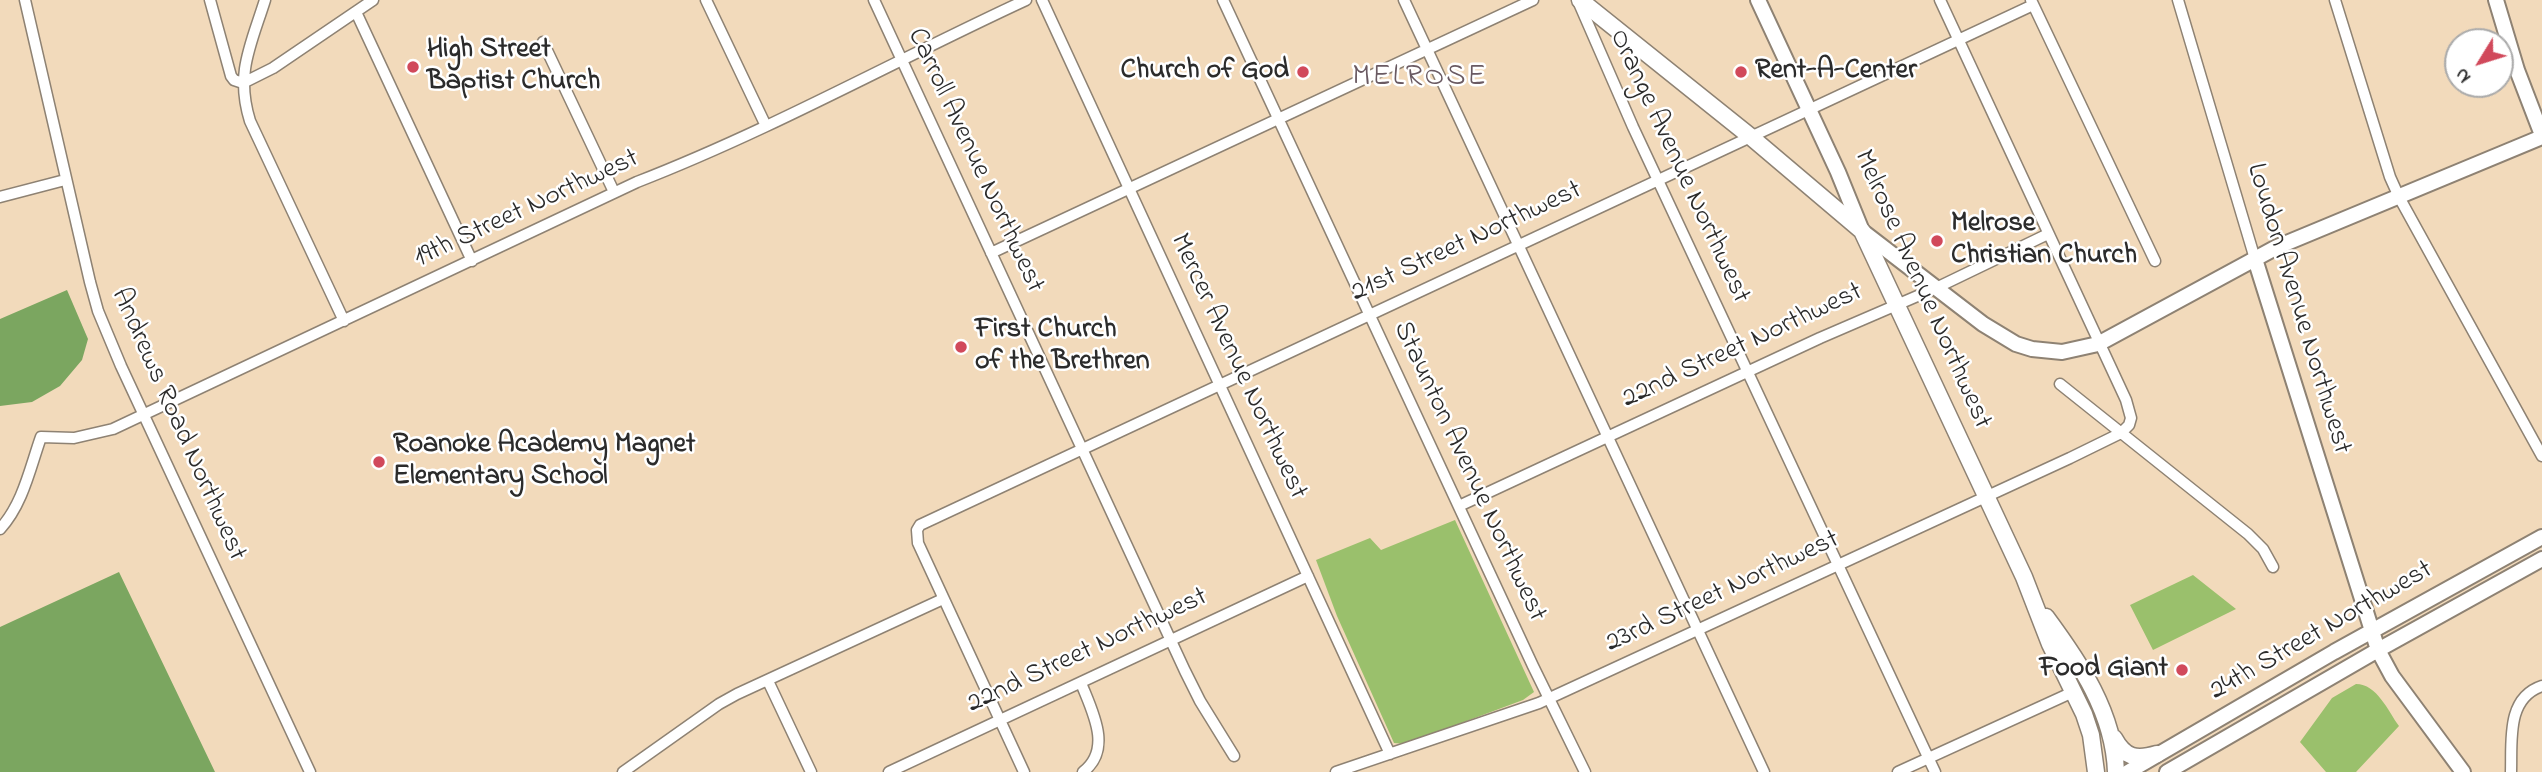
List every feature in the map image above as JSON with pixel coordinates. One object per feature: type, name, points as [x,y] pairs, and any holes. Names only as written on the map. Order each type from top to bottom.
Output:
[{"type":"main road","points":[[1579,0],[1751,137],[1863,231]]},
{"type":"main road","name":"Melrose Avenue Northwest","points":[[1863,231],[2034,601],[2091,735],[2096,772]]},
{"type":"main road","name":"Melrose Avenue Northwest","points":[[2034,601],[2085,674],[2101,706],[2110,732],[2116,772]]},
{"type":"main road","points":[[2073,692],[2085,699],[2089,706],[2108,772]]},
{"type":"main road","points":[[2110,732],[2119,748],[2132,758],[2157,754]]},
{"type":"street","name":"Andrews Road Northwest","points":[[25,0],[65,180],[98,311],[310,772]]},
{"type":"street","points":[[210,0],[231,76],[238,83],[273,68],[373,0]]},
{"type":"street","points":[[265,0],[247,55],[243,83],[245,105],[250,121],[344,321]]},
{"type":"street","points":[[706,0],[766,126]]},
{"type":"street","name":"Carroll Avenue Northwest","points":[[874,0],[1171,641],[1200,701],[1234,756]]},
{"type":"street","name":"19th Street Northwest","points":[[0,529],[16,507],[41,437],[57,439],[93,435],[144,415],[614,192],[766,126],[1026,0]]},
{"type":"street","name":"Mercer Avenue Northwest","points":[[1042,0],[1390,754]]},
{"type":"street","name":"Staunton Avenue Northwest","points":[[1223,0],[1585,772]]},
{"type":"street","points":[[1404,0],[1764,772]]},
{"type":"street","points":[[991,253],[1533,0]]},
{"type":"street","name":"Orange Avenue Northwest","points":[[1579,0],[1658,179],[1935,772]]},
{"type":"street","name":"Melrose Avenue Northwest","points":[[1758,0],[1810,109],[1863,231]]},
{"type":"street","points":[[1940,0],[2131,411],[2129,425],[2120,433]]},
{"type":"street","name":"Loudon Avenue Northwest","points":[[2178,0],[2255,258],[2378,650],[2392,676],[2463,772]]},
{"type":"street","points":[[2335,0],[2390,177],[2399,197],[2542,456]]},
{"type":"street","points":[[1863,231],[1983,324],[2016,344],[2032,349],[2062,352],[2098,344],[2255,258],[2542,136],[2517,70],[2496,0]]},
{"type":"street","points":[[2032,2],[2154,261]]},
{"type":"street","name":"21st Street Northwest","points":[[943,599],[918,543],[916,536],[920,524],[1751,137],[2032,2]]},
{"type":"street","points":[[356,12],[472,261]]},
{"type":"street","points":[[543,42],[614,192]]},
{"type":"street","points":[[0,197],[65,180]]},
{"type":"street","name":"22nd Street Northwest","points":[[1458,506],[1936,288],[2048,234]]},
{"type":"street","points":[[2060,384],[2248,534],[2263,549],[2273,567]]},
{"type":"street","name":"23rd Street Northwest","points":[[1336,772],[1492,721],[1549,699],[2120,433]]},
{"type":"street","name":"24th Street Northwest","points":[[2127,772],[2371,631],[2542,537]]},
{"type":"street","name":"24th Street Northwest","points":[[2167,772],[2542,559]]},
{"type":"street","name":"22nd Street Northwest","points":[[889,772],[1308,576]]},
{"type":"street","points":[[623,772],[719,704],[943,599],[1024,772]]},
{"type":"street","points":[[768,681],[811,772]]},
{"type":"street","points":[[1081,683],[1096,721],[1099,740],[1095,760],[1083,772]]},
{"type":"street","points":[[2511,772],[2515,714],[2524,696],[2542,687]]},
{"type":"street","points":[[1898,772],[2073,692]]},
{"type":"green space","points":[[67,290],[88,339],[82,360],[60,386],[32,402],[0,406],[0,319]]},
{"type":"green space","points":[[1455,520],[1534,692],[1523,700],[1405,744],[1394,743],[1337,616],[1316,560],[1370,538],[1381,550]]},
{"type":"green space","points":[[119,572],[215,772],[0,772],[0,627]]},
{"type":"green space","points":[[2193,575],[2236,609],[2153,650],[2130,605]]},
{"type":"green space","points":[[2356,684],[2376,693],[2399,726],[2356,772],[2326,772],[2300,742],[2332,698]]},
{"type":"place","name":"High Street Baptist Church","points":[[413,67]]},
{"type":"place","name":"Church of God","points":[[1303,72]]},
{"type":"place","name":"Rent-A-Center","points":[[1741,72]]},
{"type":"place","name":"Melrose Christian Church","points":[[1937,241]]},
{"type":"place","name":"First Church of the Brethren","points":[[961,347]]},
{"type":"place","name":"Roanoke Academy Magnet Elementary School","points":[[379,462]]},
{"type":"place","name":"Food Giant","points":[[2182,670]]},
{"type":"district","name":"MELROSE","points":[[1420,79]]}]
